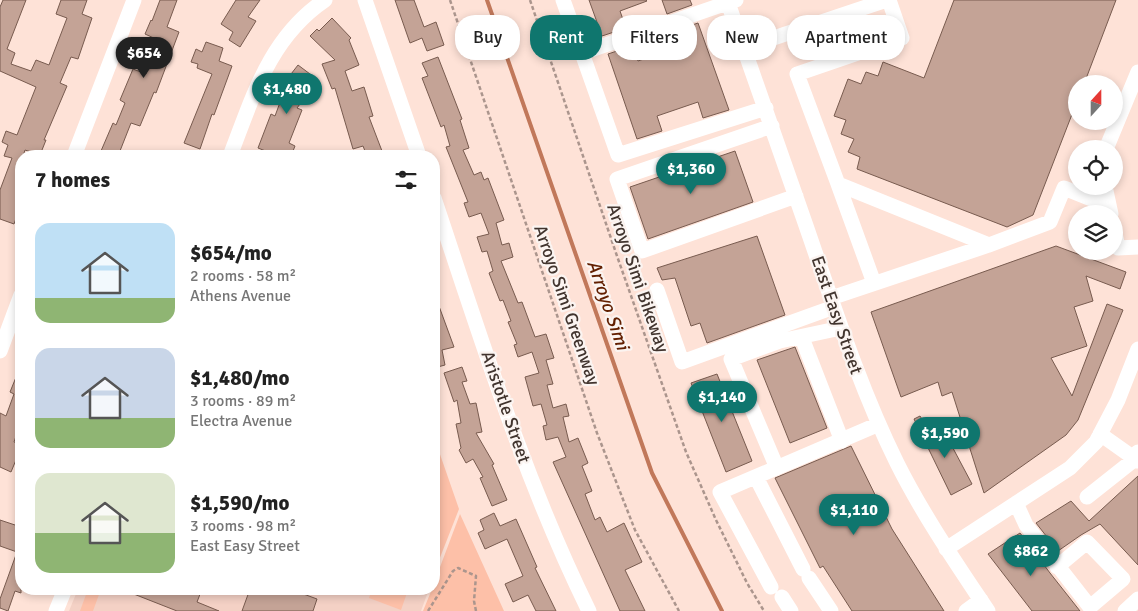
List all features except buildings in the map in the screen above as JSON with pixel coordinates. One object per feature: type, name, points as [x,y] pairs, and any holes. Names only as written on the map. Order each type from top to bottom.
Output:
[{"type":"street","points":[[76,150],[134,0]]},
{"type":"street","points":[[232,150],[260,76],[274,52],[296,24],[325,0]]},
{"type":"street","points":[[365,0],[417,150]]},
{"type":"street","points":[[563,0],[568,15]]},
{"type":"street","points":[[777,37],[888,0],[902,38],[797,74],[874,283]]},
{"type":"street","points":[[602,46],[730,1]]},
{"type":"street","name":"East Easy Street","points":[[730,1],[734,15]]},
{"type":"street","points":[[584,60],[618,154],[766,108]]},
{"type":"street","name":"East Easy Street","points":[[748,60],[856,371],[879,424],[924,512],[946,549],[984,605]]},
{"type":"street","points":[[1110,140],[1138,72]]},
{"type":"street","points":[[772,126],[617,179],[642,251],[796,196]]},
{"type":"street","points":[[838,184],[989,245]]},
{"type":"street","points":[[656,290],[682,362],[832,303],[874,283],[989,245],[1050,222],[1064,188],[1100,205]]},
{"type":"street","name":"Aristotle Street","points":[[440,216],[518,446],[545,516],[589,611]]},
{"type":"street","points":[[1123,248],[1138,247]]},
{"type":"street","points":[[0,351],[15,311]]},
{"type":"street","points":[[777,468],[731,359],[780,342],[841,328]]},
{"type":"street","points":[[802,338],[842,441]]},
{"type":"street","points":[[946,549],[1070,468],[1096,442],[1118,400],[1138,349]]},
{"type":"street","points":[[791,611],[776,592],[720,492],[879,424]]},
{"type":"street","points":[[1087,498],[1137,457],[1100,434]]},
{"type":"street","points":[[756,477],[806,574],[831,611]]},
{"type":"street","points":[[1016,503],[1026,526],[1057,567]]},
{"type":"street","points":[[56,611],[63,595]]},
{"type":"street","points":[[1125,611],[1138,599]]},
{"type":"street","points":[[966,611],[984,605]]},
{"type":"path","name":"Arroyo Simi Greenway","points":[[450,0],[598,433],[635,530],[679,611]]},
{"type":"path","name":"Arroyo Simi Bikeway","points":[[530,0],[686,452],[716,520],[747,583],[764,611]]},
{"type":"path","points":[[440,592],[453,571],[458,568],[476,576],[474,601],[476,611]]},
{"type":"path","points":[[428,611],[438,595]]},
{"type":"shaded area","points":[[440,454],[459,509],[440,558]]},
{"type":"shaded area","points":[[460,514],[504,611],[423,611],[430,595],[440,595],[440,567]]},
{"type":"shaded area","points":[[76,595],[427,595],[421,611],[69,611]]},
{"type":"shaded area","points":[[86,595],[99,595],[93,611],[80,611]]},
{"type":"shaded area","points":[[370,595],[406,595],[401,610],[369,598]]},
{"type":"waterway","name":"Arroyo Simi","points":[[487,0],[652,473],[722,611]]}]
